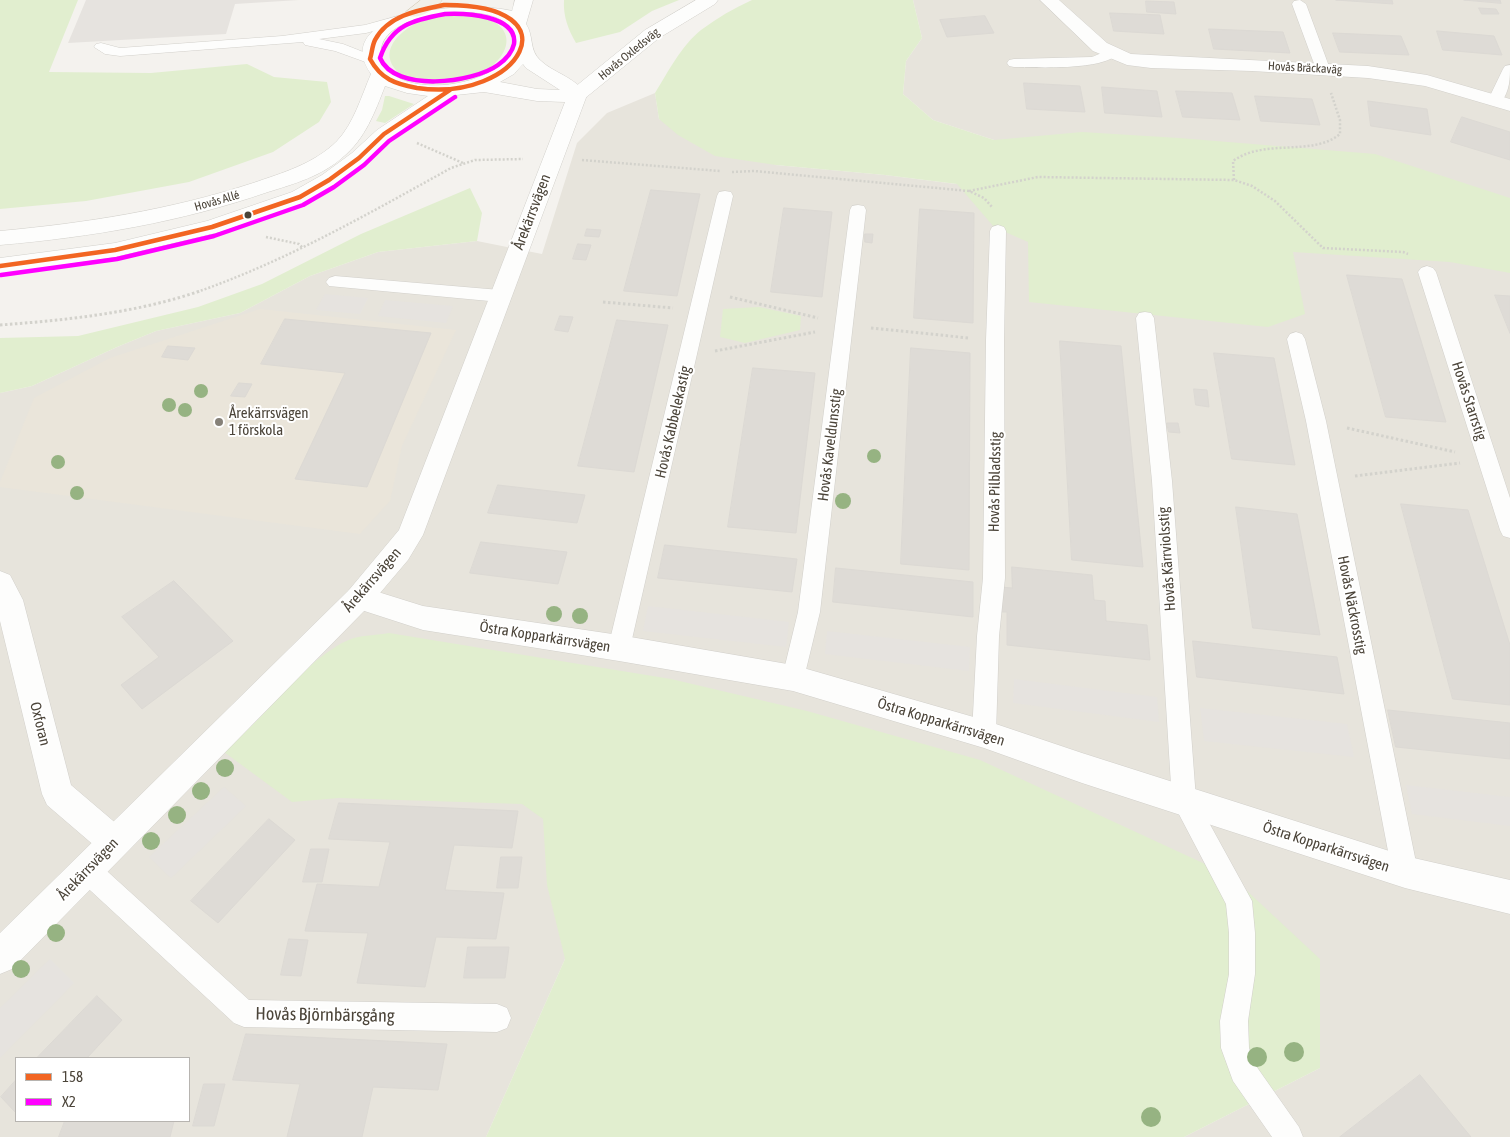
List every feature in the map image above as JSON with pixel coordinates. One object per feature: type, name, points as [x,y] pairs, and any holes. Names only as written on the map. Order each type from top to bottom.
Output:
[{"type":"main road","points":[[415,12],[433,0]]},
{"type":"street","points":[[524,0],[517,24],[524,36],[523,49],[533,64],[560,80],[577,95]]},
{"type":"street","name":"Hovås Oxledsväg","points":[[577,95],[652,34],[708,0]]},
{"type":"street","name":"Hovås Bräckaväg","points":[[1049,0],[1100,47],[1127,59],[1151,62],[1323,69],[1398,76],[1454,88],[1503,102]]},
{"type":"street","name":"Hovås Allé","points":[[0,238],[55,234],[142,221],[232,198],[315,167],[336,153],[358,128],[366,114],[376,67],[372,46],[376,38],[398,20],[415,12],[444,5],[474,5],[500,12],[517,24]]},
{"type":"street","name":"Hovås Allé","points":[[376,67],[398,85],[409,88],[450,90],[474,86],[501,74],[515,62],[523,49]]},
{"type":"street","points":[[474,86],[507,88],[547,96],[577,95]]},
{"type":"street","name":"Hovås Allé","points":[[0,266],[125,247],[212,227],[300,197],[329,180],[359,158],[384,134],[450,90]]},
{"type":"street","name":"Årekärrsvägen","points":[[0,957],[359,598],[410,535],[577,95]]},
{"type":"street","name":"Oxforan","points":[[0,583],[9,600],[58,794],[114,842]]},
{"type":"street","name":"Östra Kopparkärrsvägen","points":[[359,598],[423,618],[619,648],[793,678],[984,734],[1405,872],[1510,897]]},
{"type":"lane","points":[[1299,4],[1323,69]]},
{"type":"lane","points":[[101,47],[120,52],[282,40],[366,29],[398,20]]},
{"type":"lane","points":[[282,40],[338,47],[376,67]]},
{"type":"lane","points":[[1014,63],[1102,59],[1111,53]]},
{"type":"lane","name":"Hovås Bräckaväg","points":[[1503,102],[1510,69]]},
{"type":"lane","name":"Hovås Kabbelekastig","points":[[619,648],[725,196]]},
{"type":"lane","name":"Hovås Kaveldunsstig","points":[[793,678],[808,612],[858,210]]},
{"type":"lane","name":"Hovås Pilbladsstig","points":[[984,734],[988,636],[994,578],[995,340],[998,231]]},
{"type":"lane","name":"Hovås Starrstig","points":[[1427,272],[1510,530]]},
{"type":"lane","points":[[335,282],[500,296]]},
{"type":"lane","name":"Hovås Kärrviolsstig","points":[[1145,318],[1162,481],[1184,801]]},
{"type":"lane","name":"Hovås Näckrosstig","points":[[1296,338],[1316,421],[1405,872]]},
{"type":"lane","points":[[1184,801],[1239,901],[1242,933],[1242,974],[1234,1021],[1235,1048],[1243,1071],[1289,1137]]},
{"type":"lane","name":"Hovås Björnbärsgång","points":[[88,871],[244,1013],[497,1018]]},
{"type":"path","points":[[1234,180],[1233,161],[1239,154],[1322,142],[1334,139],[1340,134],[1342,127],[1323,69]]},
{"type":"path","points":[[0,325],[51,322],[98,315],[191,294],[255,270],[303,248],[451,168],[475,160],[500,159],[611,161],[729,172],[754,171],[969,191],[1038,177],[1234,180],[1250,184],[1264,192],[1295,220],[1314,242],[1323,248],[1403,252],[1422,263],[1427,272]]},
{"type":"path","points":[[969,191],[984,198],[991,206],[999,223],[998,231]]},
{"type":"path","points":[[260,236],[299,244],[303,248]]},
{"type":"path","points":[[603,302],[698,311]]},
{"type":"path","points":[[688,355],[845,325]]},
{"type":"path","points":[[1316,421],[1488,460]]},
{"type":"path","points":[[1326,479],[1488,460]]},
{"type":"shaded area","points":[[86,0],[299,0],[235,4],[226,34],[68,43]]},
{"type":"shaded area","points":[[913,0],[1510,0],[1510,1137],[1184,1137],[1320,1068],[565,959],[486,1137],[0,1137],[0,393],[32,386],[156,331],[240,313],[310,276],[378,252],[477,241],[542,254],[577,143],[607,113],[655,93],[659,119],[776,165],[956,184],[994,140],[933,120],[903,94],[906,61],[922,38]]},
{"type":"shaded area","points":[[325,294],[368,298],[360,314],[316,310]]},
{"type":"shaded area","points":[[385,300],[453,306],[446,323],[378,316]]},
{"type":"shaded area","name":"Årekärrsvägen 1 förskola","points":[[260,309],[456,330],[402,446],[390,501],[360,534],[0,487],[0,482],[34,398],[110,358]]},
{"type":"shaded area","points":[[648,606],[789,622],[786,647],[643,631]]},
{"type":"shaded area","points":[[827,631],[970,647],[969,671],[825,654]]},
{"type":"shaded area","points":[[1014,679],[1157,697],[1159,722],[1013,703]]},
{"type":"shaded area","points":[[1200,708],[1347,724],[1354,757],[1204,741]]},
{"type":"shaded area","points":[[1406,785],[1510,797],[1510,826],[1412,814]]},
{"type":"shaded area","points":[[224,787],[246,806],[171,878],[149,857]]},
{"type":"shaded area","points":[[50,959],[74,983],[0,1058],[0,1008]]},
{"type":"green space","points":[[0,0],[78,0],[49,72],[151,73],[247,64],[274,77],[327,82],[331,102],[319,122],[273,152],[189,182],[86,201],[0,209]]},
{"type":"green space","points":[[564,0],[679,0],[652,11],[620,32],[576,43],[564,12]]},
{"type":"green space","points":[[752,0],[913,0],[922,38],[906,61],[903,94],[933,120],[994,140],[1082,132],[1375,154],[1510,198],[1510,273],[1450,262],[1293,252],[1305,314],[1268,327],[1029,302],[1028,242],[994,227],[957,184],[776,165],[715,156],[678,135],[659,119],[655,93],[682,51],[701,30],[719,17]]},
{"type":"green space","points":[[453,14],[483,17],[500,26],[506,39],[503,53],[492,66],[474,77],[451,83],[414,81],[397,71],[392,65],[390,49],[403,32],[414,24],[426,19]]},
{"type":"green space","points":[[385,96],[414,104],[385,123],[376,121],[382,110]]},
{"type":"green space","points":[[470,188],[482,213],[477,241],[378,252],[310,276],[240,313],[156,331],[32,386],[0,393],[0,338],[78,336],[198,307],[262,284],[361,234]]},
{"type":"green space","points":[[759,307],[801,316],[800,330],[745,343],[720,337],[723,309]]},
{"type":"green space","points":[[389,633],[671,679],[807,711],[980,760],[1231,876],[1320,959],[1320,1068],[1184,1137],[486,1137],[565,959],[547,885],[543,819],[522,804],[339,798],[292,802],[224,752],[286,688],[321,657],[338,645],[354,638]]},
{"type":"building","points":[[1336,0],[1392,0],[1393,4]]},
{"type":"building","points":[[1464,0],[1500,0],[1501,3]]},
{"type":"building","points":[[1146,1],[1174,2],[1176,14],[1147,12]]},
{"type":"building","points":[[1479,8],[1496,9],[1499,14],[1482,14]]},
{"type":"building","points":[[1110,13],[1160,15],[1164,34],[1114,31]]},
{"type":"building","points":[[985,16],[994,33],[947,37],[940,20]]},
{"type":"building","points":[[1209,29],[1283,32],[1290,53],[1214,49]]},
{"type":"building","points":[[1437,31],[1494,36],[1502,55],[1443,50]]},
{"type":"building","points":[[1333,33],[1401,36],[1409,55],[1340,52]]},
{"type":"building","points":[[1024,83],[1080,86],[1085,112],[1027,109]]},
{"type":"building","points":[[1102,87],[1157,91],[1162,117],[1105,113]]},
{"type":"building","points":[[1176,91],[1232,93],[1240,120],[1183,117]]},
{"type":"building","points":[[1255,96],[1312,99],[1320,125],[1261,121]]},
{"type":"building","points":[[1368,101],[1427,109],[1431,135],[1371,126]]},
{"type":"building","points":[[1462,117],[1510,132],[1510,160],[1451,142]]},
{"type":"building","points":[[651,190],[700,194],[677,296],[624,291]]},
{"type":"building","points":[[784,208],[832,212],[822,297],[771,292]]},
{"type":"building","points":[[920,209],[974,213],[973,323],[914,318]]},
{"type":"building","points":[[587,229],[601,230],[599,237],[585,236]]},
{"type":"building","points":[[865,234],[873,234],[872,243],[865,242]]},
{"type":"building","points":[[578,244],[591,245],[586,260],[573,259]]},
{"type":"building","points":[[1347,275],[1402,279],[1446,422],[1386,417]]},
{"type":"building","points":[[1495,295],[1510,296],[1510,333]]},
{"type":"building","points":[[560,316],[573,317],[568,332],[555,330]]},
{"type":"building","points":[[285,319],[431,333],[367,487],[295,479],[345,373],[261,364]]},
{"type":"building","points":[[617,320],[668,325],[634,472],[578,466]]},
{"type":"building","points":[[1060,341],[1121,346],[1143,567],[1072,560]]},
{"type":"building","points":[[168,346],[195,348],[188,360],[162,357]]},
{"type":"building","points":[[911,348],[970,353],[969,570],[901,564]]},
{"type":"building","points":[[1214,353],[1274,358],[1295,465],[1232,459]]},
{"type":"building","points":[[753,368],[815,373],[796,533],[728,527]]},
{"type":"building","points":[[239,383],[252,384],[245,397],[231,396]]},
{"type":"building","points":[[1194,389],[1207,390],[1209,407],[1196,405]]},
{"type":"building","points":[[1167,423],[1178,423],[1180,433],[1169,432]]},
{"type":"building","points":[[498,485],[585,495],[577,523],[488,513]]},
{"type":"building","points":[[1401,504],[1468,510],[1510,645],[1510,705],[1453,699]]},
{"type":"building","points":[[1236,507],[1297,514],[1320,635],[1253,628]]},
{"type":"building","points":[[481,542],[567,552],[558,584],[470,573]]},
{"type":"building","points":[[665,545],[797,559],[792,592],[658,578]]},
{"type":"building","points":[[1012,567],[1092,575],[1094,600],[1105,601],[1106,621],[1147,625],[1150,660],[1007,645],[1007,612],[1001,612],[1001,587],[1012,588]]},
{"type":"building","points":[[836,568],[973,582],[973,617],[833,602]]},
{"type":"building","points":[[174,581],[233,641],[142,709],[121,685],[159,657],[122,617]]},
{"type":"building","points":[[1193,641],[1337,657],[1344,694],[1197,677]]},
{"type":"building","points":[[1388,710],[1510,723],[1510,759],[1396,747]]},
{"type":"building","points":[[339,803],[518,811],[512,848],[454,845],[445,890],[504,893],[496,939],[436,937],[425,987],[357,983],[368,933],[305,931],[317,884],[379,887],[390,842],[329,839]]},
{"type":"building","points":[[269,819],[295,840],[218,923],[191,901]]},
{"type":"building","points":[[311,849],[329,849],[322,882],[303,882]]},
{"type":"building","points":[[501,857],[522,857],[518,888],[497,888]]},
{"type":"building","points":[[289,939],[308,940],[301,976],[281,975]]},
{"type":"building","points":[[468,947],[509,947],[505,978],[464,978]]},
{"type":"building","points":[[97,996],[122,1020],[88,1057],[38,1057]]},
{"type":"building","points":[[246,1034],[447,1044],[438,1090],[373,1087],[362,1137],[287,1137],[300,1084],[233,1080]]},
{"type":"building","points":[[1420,1075],[1471,1137],[1340,1137]]},
{"type":"building","points":[[15,1081],[15,1112],[1,1097]]},
{"type":"building","points":[[204,1084],[225,1084],[214,1126],[193,1126]]},
{"type":"building","points":[[65,1122],[174,1122],[170,1137],[59,1137]]},
{"type":"transit line","name":"158","points":[[444,5],[468,5],[487,8],[505,15],[514,21],[520,28],[522,45],[513,63],[492,79],[460,88],[443,90],[409,86],[393,82],[379,74],[370,59],[374,42],[380,32],[387,25],[405,15],[444,5]]},
{"type":"transit line","name":"X2","points":[[445,14],[478,15],[493,19],[509,29],[513,35],[513,49],[508,57],[499,65],[474,76],[459,79],[442,81],[410,79],[396,75],[385,67],[380,58],[389,38],[396,31],[413,21],[445,14]]},
{"type":"transit line","name":"158","points":[[0,266],[115,250],[212,227],[300,197],[329,180],[359,158],[384,134],[450,90]]},
{"type":"transit line","name":"X2","points":[[1,275],[117,259],[214,236],[303,205],[334,187],[364,165],[389,141],[455,97]]},
{"type":"place","name":"Årekärrsvägen 1 förskola","points":[[219,422]]}]
